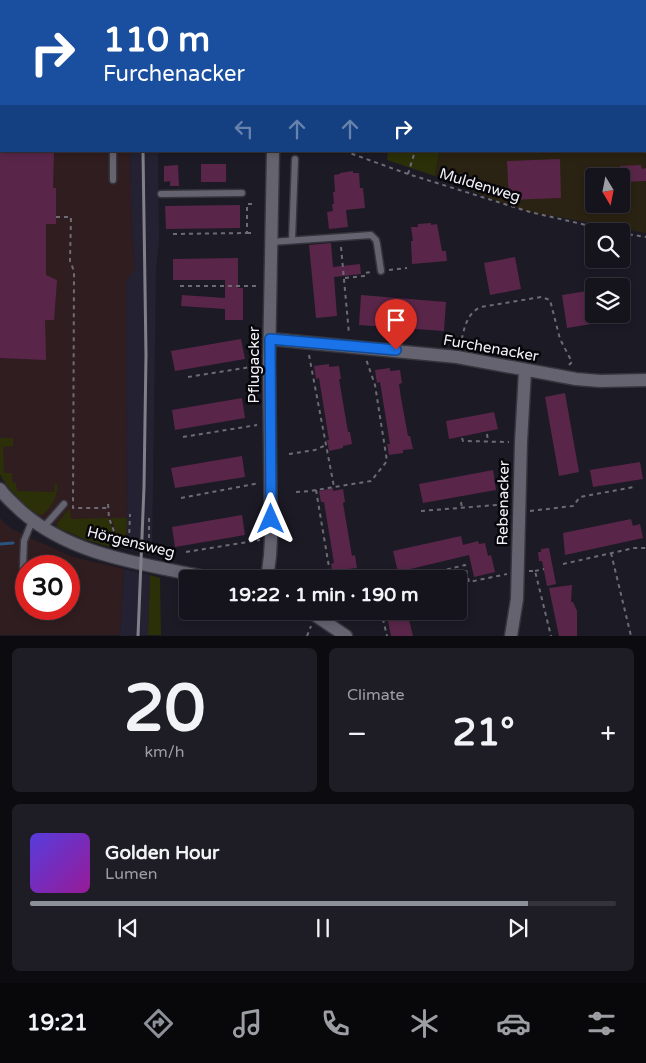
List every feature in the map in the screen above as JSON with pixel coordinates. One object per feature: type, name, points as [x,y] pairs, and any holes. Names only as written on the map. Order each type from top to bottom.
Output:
[{"type":"street","name":"Pflugacker","points":[[268,570],[271,538],[270,339],[273,152]]},
{"type":"street","name":"Furchenacker","points":[[270,339],[457,358],[498,364],[525,371],[600,381],[646,380]]},
{"type":"street","name":"Rebenacker","points":[[511,636],[515,616],[518,572],[521,442],[525,371]]},
{"type":"street","name":"Hörgensweg","points":[[0,489],[38,525],[61,538],[98,553],[179,571]]},
{"type":"street","points":[[322,620],[346,636]]},
{"type":"lane","points":[[113,152],[113,180]]},
{"type":"lane","points":[[292,240],[295,159]]},
{"type":"lane","points":[[161,194],[242,193]]},
{"type":"lane","points":[[271,242],[367,234],[374,237],[377,244],[381,271]]},
{"type":"lane","points":[[23,555],[24,541],[38,525],[64,504]]},
{"type":"path","name":"Muldenweg","points":[[348,152],[408,174],[530,212],[585,225]]},
{"type":"path","points":[[408,174],[415,152]]},
{"type":"path","points":[[247,233],[247,204],[254,204]]},
{"type":"path","points":[[56,217],[71,217],[70,261],[74,271],[74,508],[109,508]]},
{"type":"path","points":[[173,234],[255,233]]},
{"type":"path","points":[[630,234],[646,237]]},
{"type":"path","points":[[296,492],[371,481],[387,461],[375,385],[356,347],[340,237]]},
{"type":"path","points":[[180,286],[264,286]]},
{"type":"path","points":[[457,358],[468,318],[475,310],[532,298],[546,297],[552,304],[558,334],[572,362],[557,376]]},
{"type":"path","points":[[306,342],[334,487]]},
{"type":"path","points":[[188,378],[270,364]]},
{"type":"path","points":[[183,438],[270,422]]},
{"type":"path","points":[[487,434],[488,441]]},
{"type":"path","points":[[462,438],[463,441],[521,442]]},
{"type":"path","points":[[289,454],[315,450],[326,445]]},
{"type":"path","points":[[181,498],[270,482]]},
{"type":"path","points":[[421,511],[462,508],[573,506],[580,497],[634,487]]},
{"type":"path","points":[[316,490],[330,570]]},
{"type":"path","points":[[460,502],[462,508]]},
{"type":"path","points":[[108,504],[110,518],[122,552],[129,540],[130,514]]},
{"type":"path","points":[[436,506],[437,510]]},
{"type":"path","points":[[149,517],[149,557]]},
{"type":"path","points":[[186,552],[271,538]]},
{"type":"path","points":[[563,564],[634,548],[646,548]]},
{"type":"path","points":[[611,553],[631,636]]},
{"type":"path","points":[[445,570],[465,565],[466,570]]},
{"type":"path","points":[[467,574],[469,582],[544,569]]},
{"type":"path","points":[[535,571],[551,636]]},
{"type":"path","points":[[383,620],[387,636]]},
{"type":"path","points":[[307,636],[311,624]]},
{"type":"shaded area","points":[[0,152],[130,152],[135,268],[126,282],[127,549],[95,542],[66,531],[36,514],[21,500],[0,472]]},
{"type":"shaded area","points":[[130,152],[158,152],[159,242],[156,269],[152,555],[127,549],[126,282],[135,268]]},
{"type":"shaded area","points":[[439,152],[646,152],[646,233],[630,230],[630,223],[591,223],[530,212],[494,200],[435,176]]},
{"type":"shaded area","points":[[0,518],[9,527],[69,555],[15,555],[15,620],[80,620],[80,559],[124,569],[120,635],[0,635]]},
{"type":"shaded area","points":[[124,569],[150,575],[148,635],[120,636]]},
{"type":"green space","points":[[388,152],[439,152],[435,176],[387,160]]},
{"type":"green space","points":[[0,438],[13,438],[13,446],[3,447],[4,473],[12,473],[12,482],[16,483],[17,491],[54,492],[55,483],[57,484],[54,501],[42,515],[31,510],[12,492],[0,474]]},
{"type":"green space","points":[[70,510],[71,519],[109,518],[117,549],[86,540],[57,527],[57,524]]},
{"type":"green space","points":[[111,518],[127,518],[126,542],[122,548]]},
{"type":"green space","points":[[150,575],[160,578],[161,635],[148,635]]},
{"type":"building","points":[[0,152],[54,152],[53,188],[56,188],[56,224],[46,224],[46,275],[57,280],[54,320],[45,320],[46,360],[0,358]]},
{"type":"building","points":[[560,159],[561,198],[509,200],[507,161]]},
{"type":"building","points":[[201,164],[226,164],[226,182],[201,182]]},
{"type":"building","points":[[178,165],[179,186],[170,186],[170,181],[164,182],[164,166]]},
{"type":"building","points":[[641,165],[642,169],[646,168],[646,181],[630,182],[630,168],[620,168],[620,166]]},
{"type":"building","points":[[353,171],[353,173],[359,173],[360,188],[363,188],[365,208],[346,210],[348,227],[329,229],[327,212],[333,211],[334,175]]},
{"type":"building","points":[[240,205],[240,228],[166,229],[165,206]]},
{"type":"building","points":[[431,223],[431,225],[437,224],[442,251],[446,251],[447,261],[412,264],[411,241],[413,241],[411,227],[418,227],[418,224]]},
{"type":"building","points":[[331,243],[333,267],[360,264],[361,274],[334,277],[337,316],[316,318],[309,245]]},
{"type":"building","points":[[515,257],[521,289],[490,295],[484,263]]},
{"type":"building","points":[[238,258],[238,288],[243,288],[243,320],[225,320],[225,309],[181,306],[182,295],[225,298],[225,280],[173,280],[173,259]]},
{"type":"building","points":[[585,291],[585,323],[598,323],[567,328],[562,295]]},
{"type":"building","points":[[361,295],[446,302],[444,331],[359,325]]},
{"type":"building","points":[[241,339],[245,359],[175,371],[171,351]]},
{"type":"building","points":[[329,364],[329,367],[339,366],[341,379],[339,379],[348,432],[350,432],[352,444],[329,451],[319,378],[316,379],[314,366]]},
{"type":"building","points":[[390,368],[390,371],[400,370],[402,383],[399,384],[401,398],[408,436],[410,436],[413,449],[389,455],[387,444],[390,444],[380,382],[377,383],[375,370]]},
{"type":"building","points":[[565,393],[579,472],[559,476],[545,397]]},
{"type":"building","points":[[242,398],[245,418],[175,430],[172,410]]},
{"type":"building","points":[[494,412],[498,429],[449,439],[446,421]]},
{"type":"building","points":[[242,456],[245,477],[175,488],[171,468]]},
{"type":"building","points":[[640,462],[643,479],[593,487],[590,470]]},
{"type":"building","points":[[493,470],[496,490],[423,503],[419,484]]},
{"type":"building","points":[[333,488],[333,491],[343,489],[345,502],[343,503],[352,556],[355,555],[357,568],[332,570],[331,564],[334,563],[324,502],[321,502],[319,491]]},
{"type":"building","points":[[242,515],[245,535],[175,547],[172,527]]},
{"type":"building","points":[[631,519],[633,526],[640,524],[643,538],[565,555],[563,533]]},
{"type":"building","points":[[461,536],[463,545],[478,541],[479,544],[485,543],[488,556],[491,555],[495,572],[474,577],[469,555],[406,570],[398,570],[393,551]]},
{"type":"building","points":[[549,548],[556,584],[547,586],[542,561],[539,561],[538,552],[541,552],[541,549]]},
{"type":"building","points":[[572,585],[571,602],[573,602],[577,611],[577,636],[559,636],[549,588]]},
{"type":"building","points":[[388,620],[409,620],[413,636],[391,636]]},
{"type":"waterway","points":[[0,544],[13,543]]},
{"type":"railway","points":[[138,636],[144,487],[146,355],[143,152]]},
{"type":"route","points":[[271,519],[270,339],[396,350]]}]
